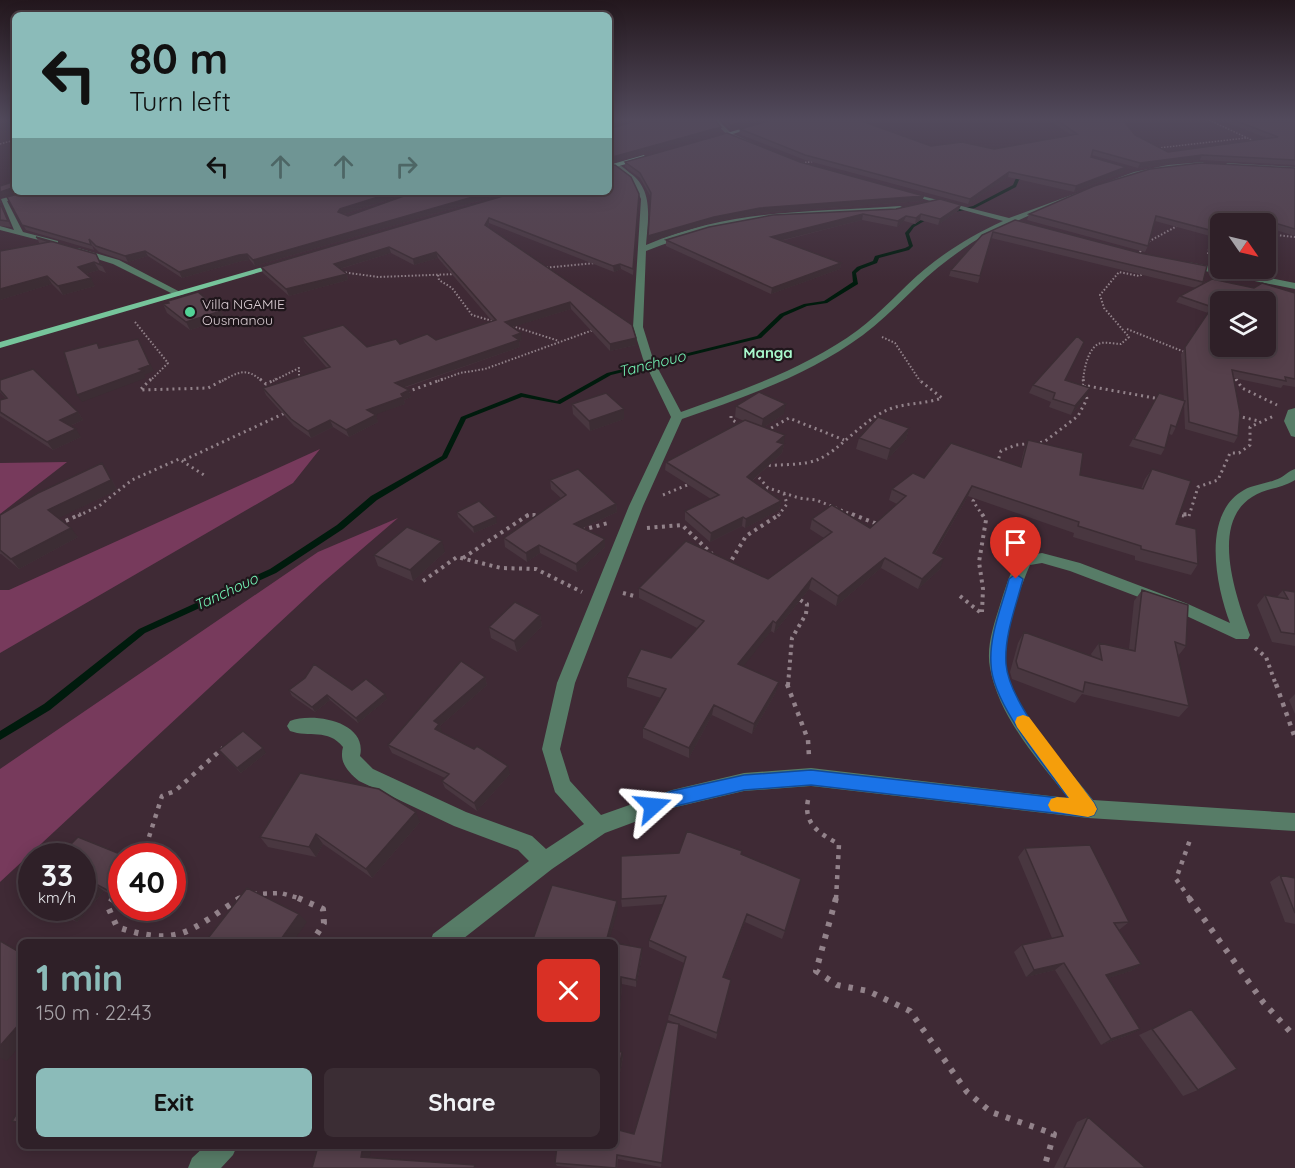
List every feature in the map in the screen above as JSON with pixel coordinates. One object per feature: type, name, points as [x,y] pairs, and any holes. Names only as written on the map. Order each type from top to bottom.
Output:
[{"type":"main road","points":[[0,345],[295,261]]},
{"type":"street","points":[[627,175],[636,180],[645,199],[638,327],[651,364],[677,417]]},
{"type":"street","points":[[598,826],[562,786],[551,749],[566,683],[636,506],[677,417],[730,398],[819,358],[861,332],[937,263],[1009,220],[1100,183],[1129,175]]},
{"type":"street","points":[[894,189],[1020,224]]},
{"type":"street","points":[[18,195],[1,198],[20,232]]},
{"type":"street","points":[[644,249],[686,231],[737,221],[820,211],[912,207],[938,202]]},
{"type":"street","points":[[0,228],[116,262],[180,294]]},
{"type":"street","points":[[1138,255],[1295,286]]},
{"type":"street","points":[[1293,411],[1290,421],[1295,433]]},
{"type":"street","points":[[1242,635],[1226,590],[1226,521],[1234,501],[1250,492],[1278,484],[1295,473]]},
{"type":"street","points":[[1088,809],[1026,727],[1009,695],[998,666],[999,643],[1016,579],[1024,561],[1042,558],[1075,567],[1183,608],[1242,635]]},
{"type":"street","points":[[296,726],[324,726],[345,733],[353,745],[350,757],[356,767],[366,775],[453,815],[525,843],[545,862]]},
{"type":"street","points":[[445,939],[545,862],[598,826],[672,799],[744,783],[811,777],[1088,809],[1199,814],[1295,822]]},
{"type":"street","points":[[202,1168],[221,1149]]},
{"type":"path","points":[[1138,255],[1146,243],[1152,242],[1166,231],[1184,223]]},
{"type":"path","points":[[1276,235],[1295,237]]},
{"type":"path","points":[[1165,261],[1139,276],[1119,272],[1100,295],[1100,303],[1106,312],[1126,329],[1194,355]]},
{"type":"path","points":[[537,268],[604,262]]},
{"type":"path","points":[[339,272],[378,277],[460,274]]},
{"type":"path","points":[[438,275],[439,280],[451,285],[472,315],[560,341]]},
{"type":"path","points":[[129,309],[130,318],[168,363],[140,390],[208,388],[242,370],[252,372],[266,384],[299,368],[297,375],[300,381]]},
{"type":"path","points":[[401,394],[460,373],[485,369],[638,311]]},
{"type":"path","points":[[997,466],[1001,451],[1016,445],[1044,442],[1078,416],[1087,399],[1081,385],[1088,358],[1095,346],[1101,343],[1121,344],[1129,337],[1126,329]]},
{"type":"path","points":[[753,466],[818,460],[856,429],[884,411],[899,405],[929,403],[942,398],[918,379],[895,343],[861,332]]},
{"type":"path","points":[[450,368],[460,373]]},
{"type":"path","points":[[1234,368],[1237,384],[1243,390],[1268,396],[1276,405],[1293,411]]},
{"type":"path","points":[[1081,385],[1108,391],[1119,390],[1166,401]]},
{"type":"path","points":[[730,398],[731,419],[749,431]]},
{"type":"path","points":[[55,526],[99,506],[132,480],[179,459],[184,460],[291,409]]},
{"type":"path","points":[[1169,514],[1189,516],[1198,487],[1213,484],[1223,474],[1230,453],[1239,453],[1250,445],[1250,427],[1260,421],[1293,411]]},
{"type":"path","points":[[1230,415],[1260,421]]},
{"type":"path","points":[[762,434],[778,422],[789,418],[844,440]]},
{"type":"path","points":[[184,460],[189,467],[204,475]]},
{"type":"path","points":[[754,472],[768,488],[784,494],[816,500],[830,507],[864,517],[883,527]]},
{"type":"path","points":[[575,528],[583,531],[600,527],[636,506],[694,482]]},
{"type":"path","points":[[982,613],[983,589],[979,562],[986,520],[973,501],[985,488]]},
{"type":"path","points":[[728,567],[735,551],[747,536],[782,516],[788,504],[784,494]]},
{"type":"path","points":[[463,558],[528,515],[550,514]]},
{"type":"path","points":[[628,529],[682,525],[715,556]]},
{"type":"path","points":[[423,581],[457,557],[501,568],[536,569],[582,592],[602,591],[634,596]]},
{"type":"path","points":[[722,561],[728,567],[736,570]]},
{"type":"path","points":[[790,593],[807,604],[806,614],[792,638],[786,681],[808,740],[811,777],[806,807],[808,822],[817,832],[838,844],[840,866],[836,904],[816,971],[837,985],[868,991],[910,1011],[967,1092],[991,1112],[1054,1134],[1044,1168]]},
{"type":"path","points":[[1242,635],[1266,657],[1295,738]]},
{"type":"path","points":[[150,843],[153,814],[162,796],[175,790],[232,740]]},
{"type":"path","points":[[1199,814],[1176,879],[1263,1002],[1295,1037]]},
{"type":"path","points":[[114,921],[117,927],[147,937],[183,935],[239,897],[268,890],[292,895],[323,909],[324,923],[314,939]]},
{"type":"shaded area","points":[[320,449],[293,483],[0,653],[0,590],[9,590]]},
{"type":"shaded area","points":[[67,462],[0,514],[0,463]]},
{"type":"shaded area","points":[[398,518],[320,585],[42,843],[18,843],[18,865],[0,882],[0,769],[318,552]]},
{"type":"building","points":[[612,175],[628,175],[639,194],[633,269],[620,264],[613,266],[489,218],[485,225],[632,325],[636,338],[610,344],[570,302],[505,322],[521,333],[513,336],[519,340],[395,383],[409,390],[401,394],[403,397],[367,410],[376,415],[346,430],[330,420],[308,431],[291,419],[263,388],[330,367],[302,337],[343,325],[367,347],[396,339],[400,344],[427,334],[436,340],[496,320],[436,252],[413,259],[389,247],[334,264],[347,274],[286,289],[261,267],[507,195],[612,195]]},
{"type":"building","points":[[641,175],[846,175],[924,196],[760,208],[714,217],[648,236],[651,193]]},
{"type":"building","points":[[878,175],[1005,175],[970,199]]},
{"type":"building","points":[[1021,175],[1106,175],[1076,186]]},
{"type":"building","points":[[1132,175],[1295,175],[1295,229],[1276,223],[1276,213],[1210,213],[1210,230],[1156,216],[1148,246],[1029,214],[1094,186]]},
{"type":"building","points":[[12,182],[12,188],[0,192],[0,186]]},
{"type":"building","points":[[14,195],[384,195],[340,209],[338,212],[348,216],[407,195],[480,195],[253,260],[247,254],[239,255],[179,272],[145,251],[125,256],[96,246],[89,239],[91,245],[22,225],[7,197]]},
{"type":"building","points":[[940,199],[961,205],[940,219],[921,214],[916,218],[906,216],[898,221],[863,214],[771,237],[841,263],[772,288],[666,240],[709,227],[773,215],[896,209]]},
{"type":"building","points":[[0,203],[8,221],[0,220]]},
{"type":"building","points":[[1015,220],[1140,253],[1207,266],[1203,282],[993,232],[980,276],[951,270],[982,235]]},
{"type":"building","points":[[36,237],[96,254],[101,265],[94,262],[78,267],[91,278],[58,286],[47,276],[0,289],[0,251],[49,242]]},
{"type":"building","points":[[1212,279],[1254,288],[1262,283],[1295,293],[1295,379],[1285,377],[1286,381],[1232,370],[1240,413],[1238,436],[1189,422],[1185,347],[1210,310],[1210,357],[1276,357],[1276,291],[1210,291],[1210,306],[1180,296]]},
{"type":"building","points":[[198,292],[221,311],[186,322],[163,304],[169,303],[168,301]]},
{"type":"building","points":[[1077,336],[1084,342],[1065,380],[1090,388],[1075,406],[1053,399],[1055,393],[1033,385]]},
{"type":"building","points":[[138,339],[150,365],[139,369],[143,371],[77,395],[64,352],[97,343],[99,348]]},
{"type":"building","points":[[33,369],[78,412],[60,420],[76,429],[47,442],[0,412],[0,400],[7,398],[0,390],[0,380]]},
{"type":"building","points":[[759,392],[786,404],[763,419],[736,406]]},
{"type":"building","points":[[606,393],[624,409],[589,421],[572,404]]},
{"type":"building","points":[[1159,393],[1185,401],[1176,427],[1171,425],[1165,448],[1134,439]]},
{"type":"building","points":[[878,417],[909,428],[890,449],[859,438]]},
{"type":"building","points":[[745,420],[785,435],[777,442],[784,444],[747,477],[781,501],[746,519],[743,517],[711,533],[685,511],[719,495],[666,462]]},
{"type":"building","points":[[1028,440],[1083,453],[1080,475],[1143,489],[1152,469],[1191,481],[1176,524],[1196,529],[1198,564],[1141,549],[1141,546],[1078,526],[1079,522],[972,486],[933,553],[944,558],[922,579],[885,558],[838,596],[812,578],[776,623],[773,621],[738,664],[779,682],[754,724],[714,705],[689,748],[643,728],[666,689],[627,677],[641,649],[671,658],[704,621],[639,588],[686,541],[768,579],[832,532],[812,519],[832,505],[870,528],[906,496],[892,489],[913,473],[924,478],[951,443],[1021,467]]},
{"type":"building","points":[[102,463],[111,480],[48,510],[71,528],[11,559],[0,550],[0,515],[38,493]]},
{"type":"building","points":[[578,469],[616,504],[574,524],[605,539],[576,564],[539,545],[526,553],[504,538],[566,495],[550,480]]},
{"type":"building","points":[[479,501],[496,517],[473,527],[457,512]]},
{"type":"building","points":[[407,527],[442,541],[410,570],[374,555]]},
{"type":"building","points":[[1142,590],[1188,605],[1186,646],[1175,642],[1189,706],[1085,682],[1083,692],[1018,668],[1016,661],[1024,632],[1102,660],[1099,643],[1135,651]]},
{"type":"building","points":[[1283,590],[1295,592],[1295,634],[1281,632],[1265,595],[1288,599]]},
{"type":"building","points":[[515,602],[540,615],[514,641],[489,627]]},
{"type":"building","points":[[461,661],[485,677],[434,721],[439,724],[435,729],[474,749],[477,746],[508,766],[474,803],[442,781],[449,774],[388,745]]},
{"type":"building","points":[[314,664],[352,690],[366,679],[385,694],[356,718],[327,695],[312,707],[289,690],[305,678]]},
{"type":"building","points":[[243,731],[263,748],[237,768],[219,750]]},
{"type":"building","points":[[300,773],[379,789],[416,812],[366,869],[316,834],[309,847],[260,837]]},
{"type":"building","points":[[687,831],[742,851],[741,854],[801,879],[785,931],[747,914],[723,977],[731,980],[717,1033],[669,1014],[686,957],[649,940],[666,896],[621,899],[621,856],[679,853]]},
{"type":"building","points":[[78,837],[93,843],[72,843]]},
{"type":"building","points":[[96,844],[108,849],[108,891],[96,884]]},
{"type":"building","points":[[1090,845],[1129,922],[1114,923],[1141,964],[1106,975],[1140,1029],[1111,1039],[1064,963],[1034,970],[1022,945],[1063,936],[1025,848]]},
{"type":"building","points":[[1280,875],[1295,878],[1295,913]]},
{"type":"building","points":[[552,885],[617,901],[607,939],[533,939]]},
{"type":"building","points":[[247,888],[299,914],[281,939],[207,939]]},
{"type":"building","points":[[0,941],[18,951],[18,1025],[0,1046]]},
{"type":"building","points":[[618,944],[642,948],[636,980],[621,977],[618,1021]]},
{"type":"building","points":[[1191,1009],[1237,1069],[1198,1090],[1152,1029]]},
{"type":"building","points":[[667,1022],[679,1024],[662,1163],[617,1155],[616,1168],[555,1163],[557,1149],[618,1149],[618,1130],[634,1134]]},
{"type":"building","points":[[618,1051],[622,1052],[618,1074]]},
{"type":"building","points":[[18,1112],[18,1122],[12,1121]]},
{"type":"building","points":[[1088,1117],[1146,1168],[1064,1168]]},
{"type":"building","points":[[317,1149],[362,1149],[361,1157],[475,1165],[474,1168],[312,1168]]},
{"type":"waterway","name":"Tanchouo","points":[[949,212],[974,207],[1015,186],[1017,179],[1025,176]]},
{"type":"waterway","name":"Tanchouo","points":[[0,736],[47,707],[142,631],[273,571],[340,527],[374,498],[445,457],[463,418],[521,395],[558,403],[609,374],[759,337],[782,315],[806,305],[825,302],[856,283],[854,273],[859,268],[875,262],[877,257],[907,249],[911,246],[907,234],[913,226],[931,216]]},
{"type":"slow traffic","points":[[1023,722],[1088,809],[1057,805]]},
{"type":"place","name":"Villa NGAMIE Ousmanou","points":[[190,312]]},
{"type":"district","name":"Manga","points":[[768,353]]},
{"type":"route","points":[[653,806],[672,799],[744,783],[811,777],[914,787],[1088,809],[1026,727],[1009,695],[998,666],[999,643],[1016,579]]}]
